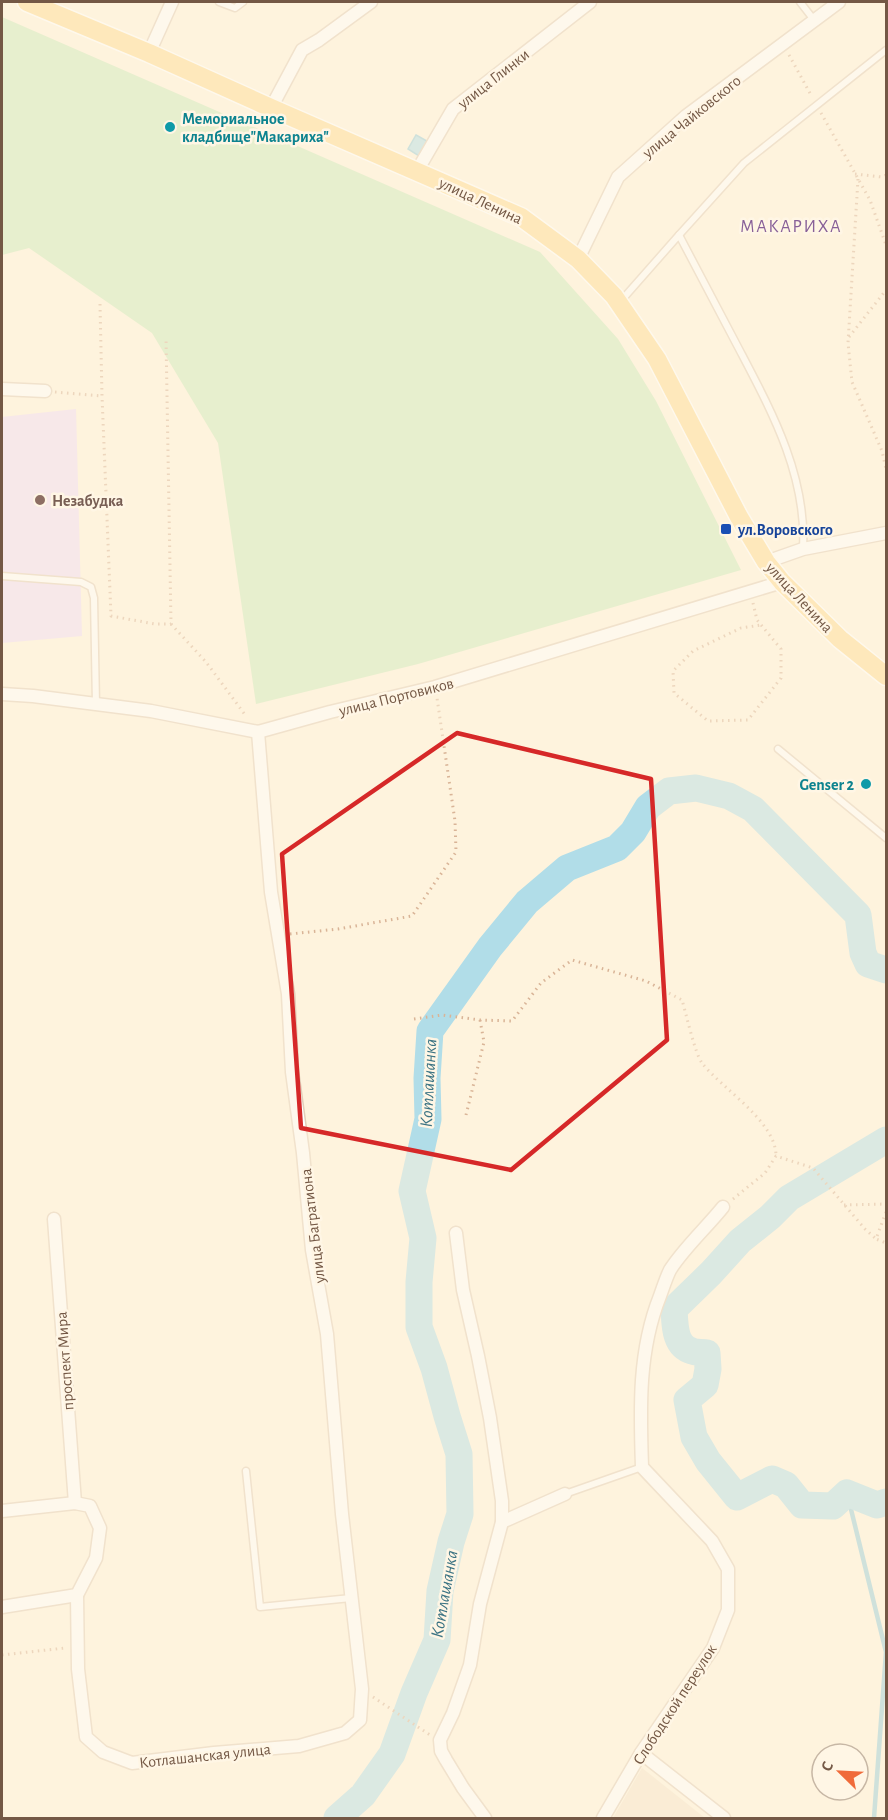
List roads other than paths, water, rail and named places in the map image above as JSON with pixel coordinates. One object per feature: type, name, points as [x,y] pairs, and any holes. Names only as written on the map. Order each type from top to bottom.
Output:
[{"type":"main road","name":"улица Ленина","points":[[27,2],[149,53],[522,217],[578,259],[619,303],[657,359],[739,517],[766,562],[782,582],[840,639],[886,676]]},
{"type":"street","points":[[149,53],[172,2]]},
{"type":"street","points":[[271,108],[302,50],[320,40],[371,2]]},
{"type":"street","name":"улица Глинки","points":[[417,171],[453,109],[590,2]]},
{"type":"street","name":"улица Чайковского","points":[[578,259],[618,177],[686,116],[839,2]]},
{"type":"street","points":[[2,389],[45,390]]},
{"type":"street","points":[[766,562],[803,549],[886,533]]},
{"type":"street","name":"улица Портовиков","points":[[2,694],[151,711],[258,732],[435,687],[782,582]]},
{"type":"street","name":"улица Багратиона","points":[[258,732],[271,892],[288,994],[292,1072],[303,1153],[312,1250],[327,1334],[351,1598],[362,1689],[360,1720]]},
{"type":"street","points":[[642,1467],[640,1402],[644,1358],[652,1316],[670,1271],[723,1207]]},
{"type":"street","name":"проспект Мира","points":[[54,1219],[75,1503]]},
{"type":"street","points":[[456,1233],[463,1290],[490,1418],[502,1501],[502,1522],[480,1604],[470,1665],[453,1713],[440,1740],[441,1751],[446,1760],[485,1818]]},
{"type":"street","name":"Слободской переулок","points":[[603,1818],[641,1754],[713,1648],[728,1610],[728,1569],[712,1541],[642,1467]]},
{"type":"street","points":[[502,1522],[565,1494]]},
{"type":"street","points":[[2,1511],[75,1503],[90,1506],[100,1528],[96,1558],[77,1595],[2,1607]]},
{"type":"street","name":"Котлашанская улица","points":[[77,1595],[78,1669],[86,1737],[103,1752],[132,1762],[299,1746],[345,1733],[360,1720]]},
{"type":"street","points":[[641,1754],[724,1818]]},
{"type":"street","points":[[596,1818],[612,1802]]},
{"type":"lane","points":[[219,2],[235,8],[243,2]]},
{"type":"lane","points":[[800,2],[814,20]]},
{"type":"lane","points":[[619,303],[744,163],[886,50]]},
{"type":"lane","points":[[679,235],[772,412],[790,456],[801,504],[804,530],[803,549]]},
{"type":"lane","points":[[2,576],[81,582],[91,587],[94,598],[96,705]]},
{"type":"lane","points":[[778,749],[886,838]]},
{"type":"lane","points":[[565,1494],[642,1467]]},
{"type":"lane","points":[[246,1471],[260,1607],[351,1598]]},
{"type":"water","points":[[416,135],[427,141],[419,156],[408,149]]},
{"type":"waterway","name":"Котлашанка","points":[[337,1818],[363,1795],[392,1754],[414,1693],[437,1640],[440,1591],[460,1514],[459,1454],[434,1368],[419,1327],[419,1282],[423,1238],[412,1191],[428,1119],[427,1078],[430,1031],[490,947],[527,902],[567,868],[617,848],[633,832],[648,807],[669,791],[696,788],[729,796],[753,809],[858,915],[863,953],[868,964],[886,970]]},
{"type":"waterway","name":"Котлашанка","points":[[886,1140],[789,1198],[740,1241],[674,1309],[677,1334],[682,1344],[694,1352],[707,1353],[708,1369],[705,1385],[687,1400],[694,1437],[708,1461],[737,1497],[772,1479],[786,1485],[802,1505],[833,1506],[847,1493],[877,1505],[886,1502]]},
{"type":"waterway","points":[[847,1493],[886,1652],[874,1818]]},
{"type":"place","name":"Мемориальное кладбище\"Макариха\"","points":[[170,127]]},
{"type":"place","name":"Незабудка","points":[[40,500]]},
{"type":"place","name":"ул.Воровского","points":[[726,529]]},
{"type":"place","name":"Genser 2","points":[[866,784]]},
{"type":"district","name":"МАКАРИХА","points":[[791,226]]}]
